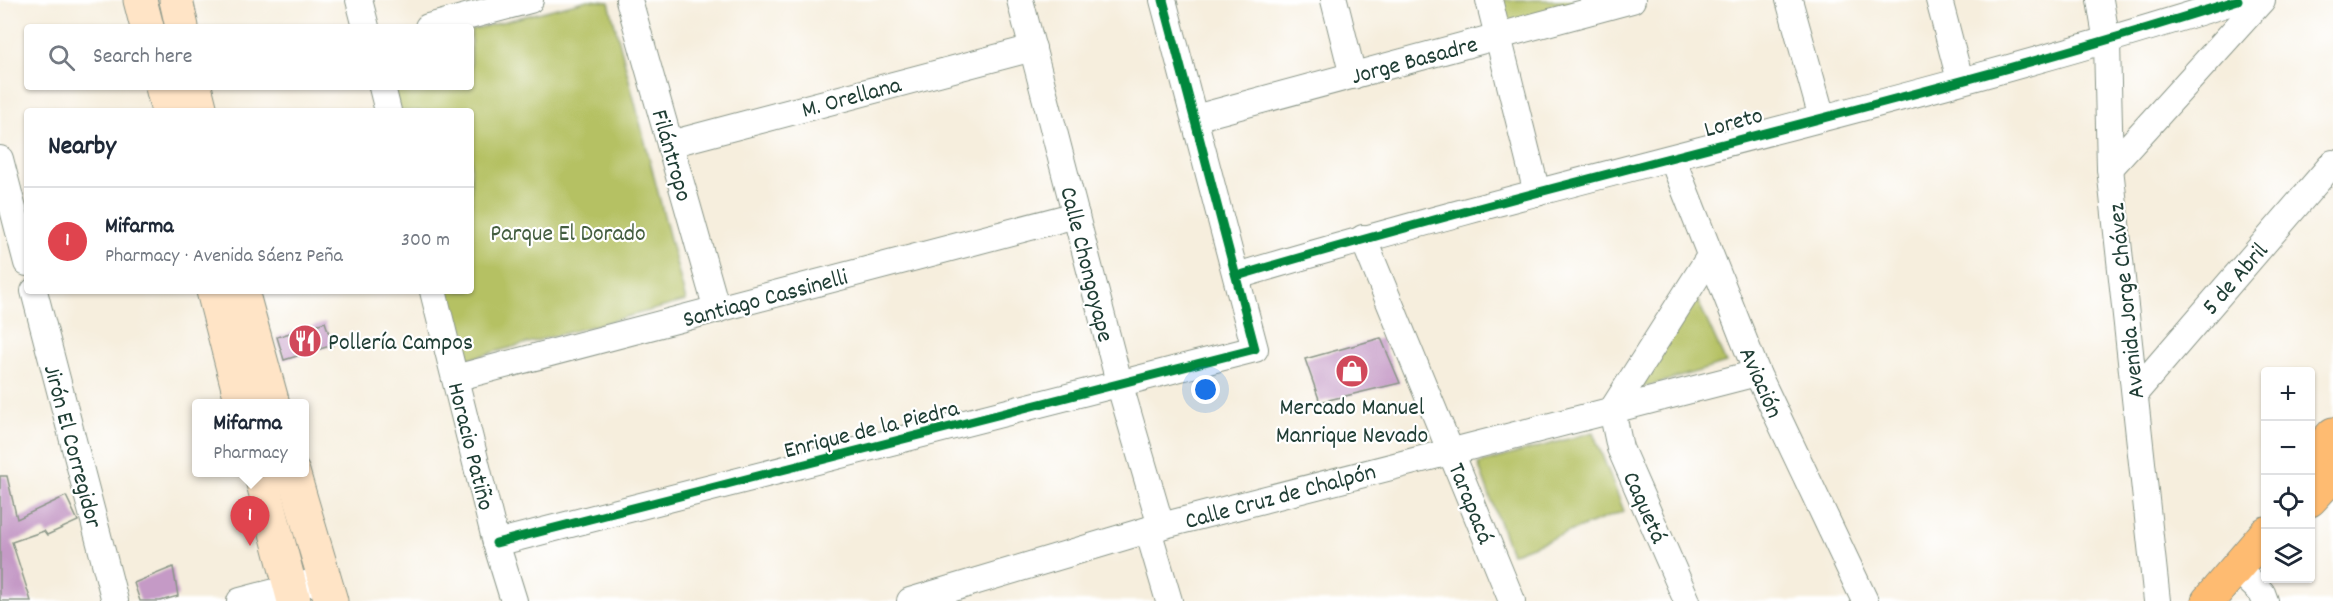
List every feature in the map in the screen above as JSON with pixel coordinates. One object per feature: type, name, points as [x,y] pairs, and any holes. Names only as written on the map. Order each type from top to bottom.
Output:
[{"type":"main road","points":[[2315,454],[2333,434]]},
{"type":"main road","points":[[2315,495],[2333,475]]},
{"type":"main road","points":[[2208,601],[2261,537]]},
{"type":"street","points":[[140,0],[146,24]]},
{"type":"street","points":[[176,0],[181,24]]},
{"type":"street","points":[[359,0],[365,24]]},
{"type":"street","points":[[439,24],[530,0]]},
{"type":"street","name":"Filántropo","points":[[628,0],[717,310]]},
{"type":"street","name":"Calle Chongoyape","points":[[1020,0],[1120,386],[1169,601]]},
{"type":"street","points":[[1163,0],[1237,276]]},
{"type":"street","points":[[1335,0],[1353,76]]},
{"type":"street","points":[[1489,0],[1538,193]]},
{"type":"street","name":"Jorge Basadre","points":[[1195,118],[1632,0]]},
{"type":"street","points":[[1789,0],[1822,118]]},
{"type":"street","points":[[1939,0],[1960,80]]},
{"type":"street","name":"Avenida Jorge Chávez","points":[[2100,0],[2107,42],[2110,168],[2157,601]]},
{"type":"street","name":"Loreto","points":[[1237,276],[1363,238],[2107,42],[2238,0]]},
{"type":"street","points":[[2110,168],[2262,0]]},
{"type":"street","name":"M. Orellana","points":[[670,144],[1032,48]]},
{"type":"street","points":[[163,90],[167,108]]},
{"type":"street","points":[[196,90],[200,108]]},
{"type":"street","points":[[383,90],[387,108]]},
{"type":"street","name":"Aviación","points":[[1672,158],[1757,374],[1865,601]]},
{"type":"street","points":[[0,159],[24,251]]},
{"type":"street","name":"5 de Abril","points":[[2135,393],[2333,163]]},
{"type":"street","name":"Santiago Cassinelli","points":[[455,378],[1076,215]]},
{"type":"street","name":"Tarapacá","points":[[1363,238],[1512,601]]},
{"type":"street","points":[[1612,410],[1710,256]]},
{"type":"street","name":"Enrique de la Piedra","points":[[496,543],[1120,386],[1256,349],[1237,276]]},
{"type":"street","name":"Jirón El Corregidor","points":[[35,294],[115,601]]},
{"type":"street","points":[[214,294],[241,399]]},
{"type":"street","points":[[243,294],[272,399]]},
{"type":"street","name":"Horacio Patiño","points":[[434,294],[496,543],[514,601]]},
{"type":"street","name":"Calle Cruz de Chalpón","points":[[910,601],[970,592],[1154,528],[1450,450],[1757,374]]},
{"type":"street","name":"Caquetá","points":[[1612,410],[1620,448],[1687,601]]},
{"type":"street","points":[[261,477],[292,595]]},
{"type":"street","points":[[240,601],[328,590],[294,477]]},
{"type":"street","points":[[2236,568],[2262,593],[2265,601]]},
{"type":"green space","name":"Parque El Dorado","points":[[588,0],[609,2],[686,301],[461,361],[445,294],[474,294],[474,108],[397,108],[393,90],[474,90],[474,29]]},
{"type":"green space","points":[[1499,0],[1599,0],[1505,25]]},
{"type":"green space","points":[[1694,292],[1726,363],[1642,388],[1638,385]]},
{"type":"green space","points":[[1593,432],[1624,511],[1511,554],[1478,464]]},
{"type":"building","name":"Pollería Campos","points":[[325,322],[333,345],[284,360],[277,337]]},
{"type":"building","name":"Mercado Manuel Manrique Nevado","points":[[1381,338],[1400,383],[1320,402],[1305,359]]},
{"type":"building","points":[[0,476],[7,476],[17,519],[66,496],[78,521],[47,535],[44,531],[12,542],[31,601],[0,601]]},
{"type":"building","points":[[173,567],[178,596],[160,601],[140,601],[134,583]]},
{"type":"cycle path","points":[[496,543],[1255,349],[1163,0]]},
{"type":"cycle path","points":[[1237,276],[1487,206],[1989,74],[2238,0]]},
{"type":"place","name":"Pollería Campos","points":[[305,341]]},
{"type":"place","name":"Mercado Manuel Manrique Nevado","points":[[1352,371]]},
{"type":"place","name":"Mifarma","points":[[250,546]]}]
